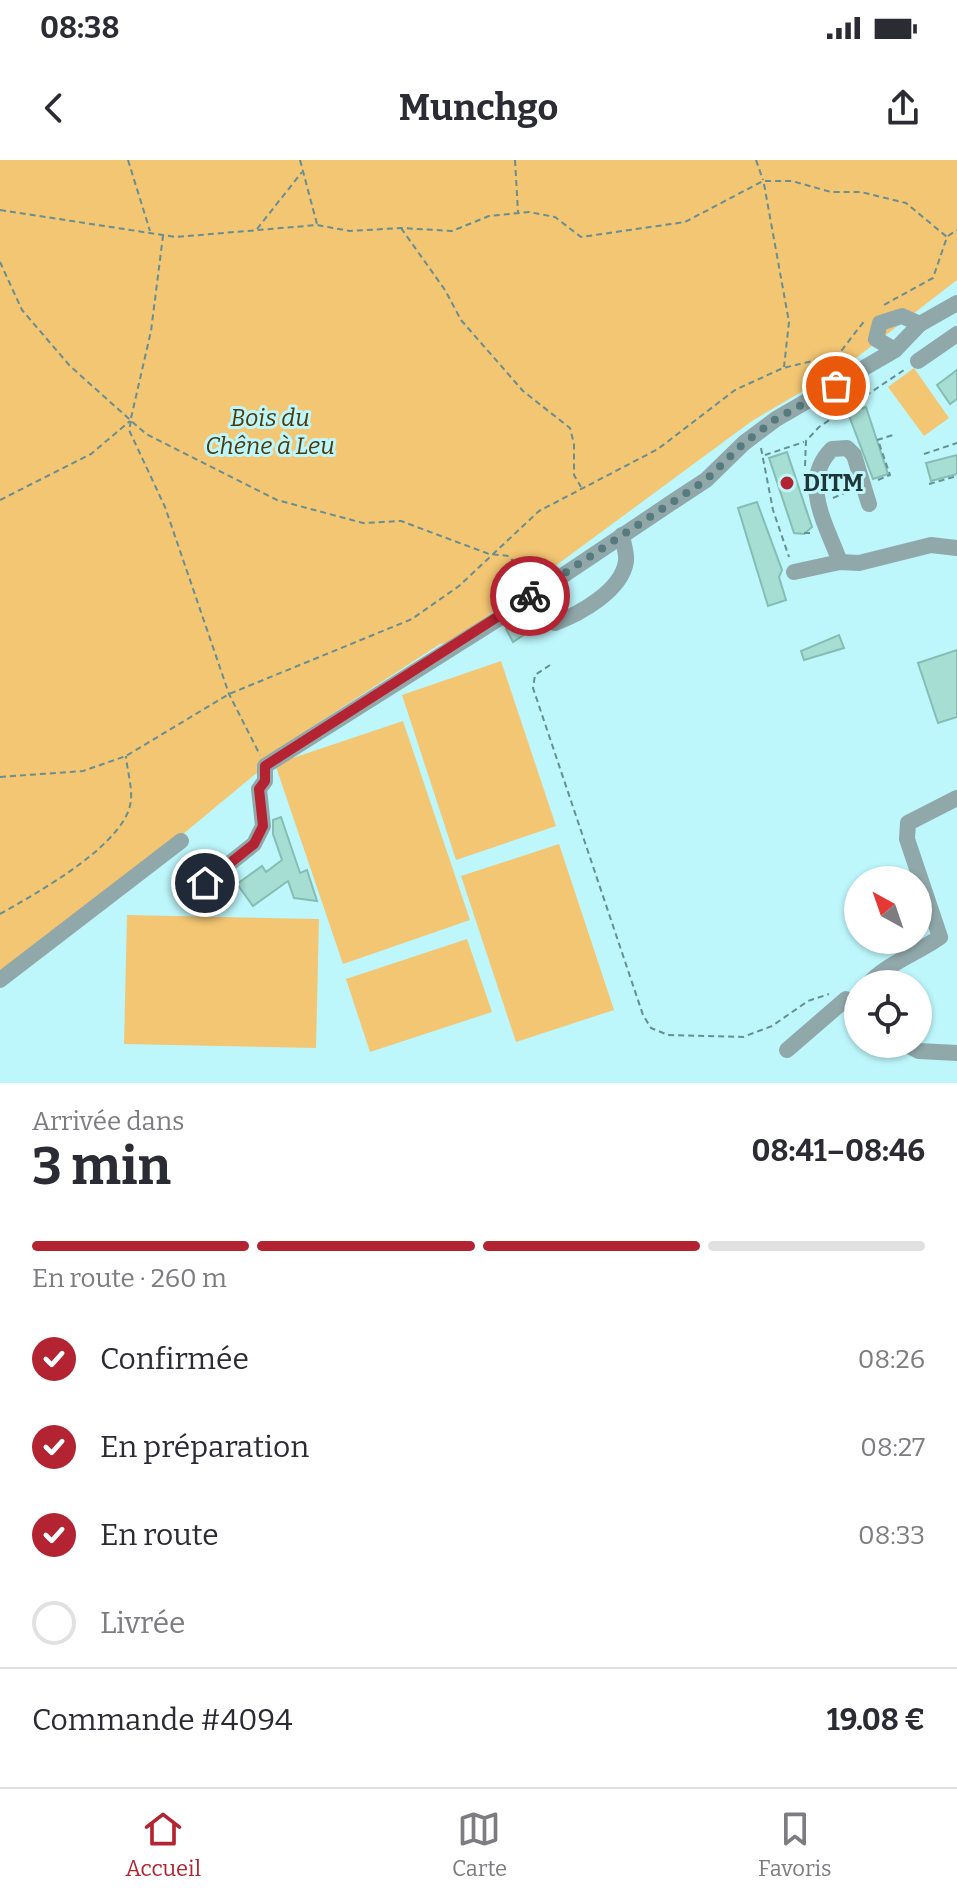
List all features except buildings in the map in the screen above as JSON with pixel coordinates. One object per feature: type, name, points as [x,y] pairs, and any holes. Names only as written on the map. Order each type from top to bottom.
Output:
[{"type":"street","points":[[205,883],[254,844],[263,826],[259,789],[265,781],[265,766],[498,619],[706,480],[744,443],[776,419],[895,350],[920,324],[957,303]]},
{"type":"street","points":[[895,350],[876,339],[880,323],[902,316],[920,324]]},
{"type":"street","points":[[918,361],[957,334]]},
{"type":"street","points":[[840,562],[813,485],[820,461],[832,449],[847,448],[854,455],[869,504]]},
{"type":"street","points":[[540,589],[537,611],[555,623],[594,602],[618,578],[626,562],[622,535]]},
{"type":"street","points":[[794,572],[840,562],[859,563],[931,545],[957,548]]},
{"type":"street","points":[[884,970],[915,955],[940,937],[907,839],[908,823],[957,798]]},
{"type":"street","points":[[0,980],[181,841]]},
{"type":"street","points":[[787,1050],[844,1007]]},
{"type":"street","points":[[932,1052],[957,1053]]},
{"type":"path","points":[[128,160],[151,232]]},
{"type":"path","points":[[300,160],[317,225]]},
{"type":"path","points":[[515,160],[518,213]]},
{"type":"path","points":[[756,160],[763,182],[789,322],[783,368]]},
{"type":"path","points":[[257,230],[302,172]]},
{"type":"path","points":[[0,210],[163,236],[317,225],[350,231],[401,228],[452,231],[489,216],[518,213],[555,217],[581,237],[685,222],[763,182],[792,181],[831,192],[880,195],[906,203],[947,237]]},
{"type":"path","points":[[401,228],[445,290],[461,320],[523,391],[570,428],[574,444],[574,475],[581,489]]},
{"type":"path","points":[[0,777],[83,771],[126,756],[229,694],[412,619],[459,586],[489,554],[539,511],[658,449],[735,390],[783,368],[838,355],[871,312],[911,293],[933,278],[947,237],[957,230]]},
{"type":"path","points":[[163,236],[151,331],[129,430],[165,507],[229,694],[265,766]]},
{"type":"path","points":[[0,262],[22,310],[70,366],[146,434],[277,500],[363,523],[401,521],[489,554],[509,556],[540,589]]},
{"type":"path","points":[[763,455],[777,453],[806,441],[819,427],[918,361]]},
{"type":"path","points":[[0,500],[91,454],[131,420]]},
{"type":"path","points":[[819,503],[890,475],[878,440],[893,435]]},
{"type":"path","points":[[806,441],[803,460],[813,485]]},
{"type":"path","points":[[924,454],[957,443]]},
{"type":"path","points":[[760,447],[762,470],[794,572]]},
{"type":"path","points":[[929,484],[957,476]]},
{"type":"path","points":[[550,665],[535,675],[533,688],[643,1015],[651,1028],[668,1035],[743,1037],[772,1026],[808,1001],[826,993],[844,999]]},
{"type":"path","points":[[0,914],[58,880],[109,841],[131,802],[126,756]]},
{"type":"green space","name":"Bois du Chêne à Leu","points":[[0,160],[957,160],[957,280],[847,365],[752,421],[452,642],[440,644],[312,727],[0,986]]},
{"type":"green space","points":[[914,368],[949,418],[924,436],[888,387]]},
{"type":"green space","points":[[501,661],[556,826],[456,860],[402,695]]},
{"type":"green space","points":[[403,721],[470,920],[343,964],[275,764]]},
{"type":"green space","points":[[559,844],[614,1010],[516,1042],[461,876]]},
{"type":"green space","points":[[127,915],[319,919],[316,1048],[124,1044]]},
{"type":"green space","points":[[467,939],[492,1012],[370,1052],[346,979]]},
{"type":"way so far","points":[[530,596],[706,480],[744,443],[776,419],[836,386]]},
{"type":"place","name":"DITM","points":[[787,483]]},
{"type":"route","points":[[205,883],[254,844],[263,826],[259,789],[265,781],[265,766],[530,596]]}]
